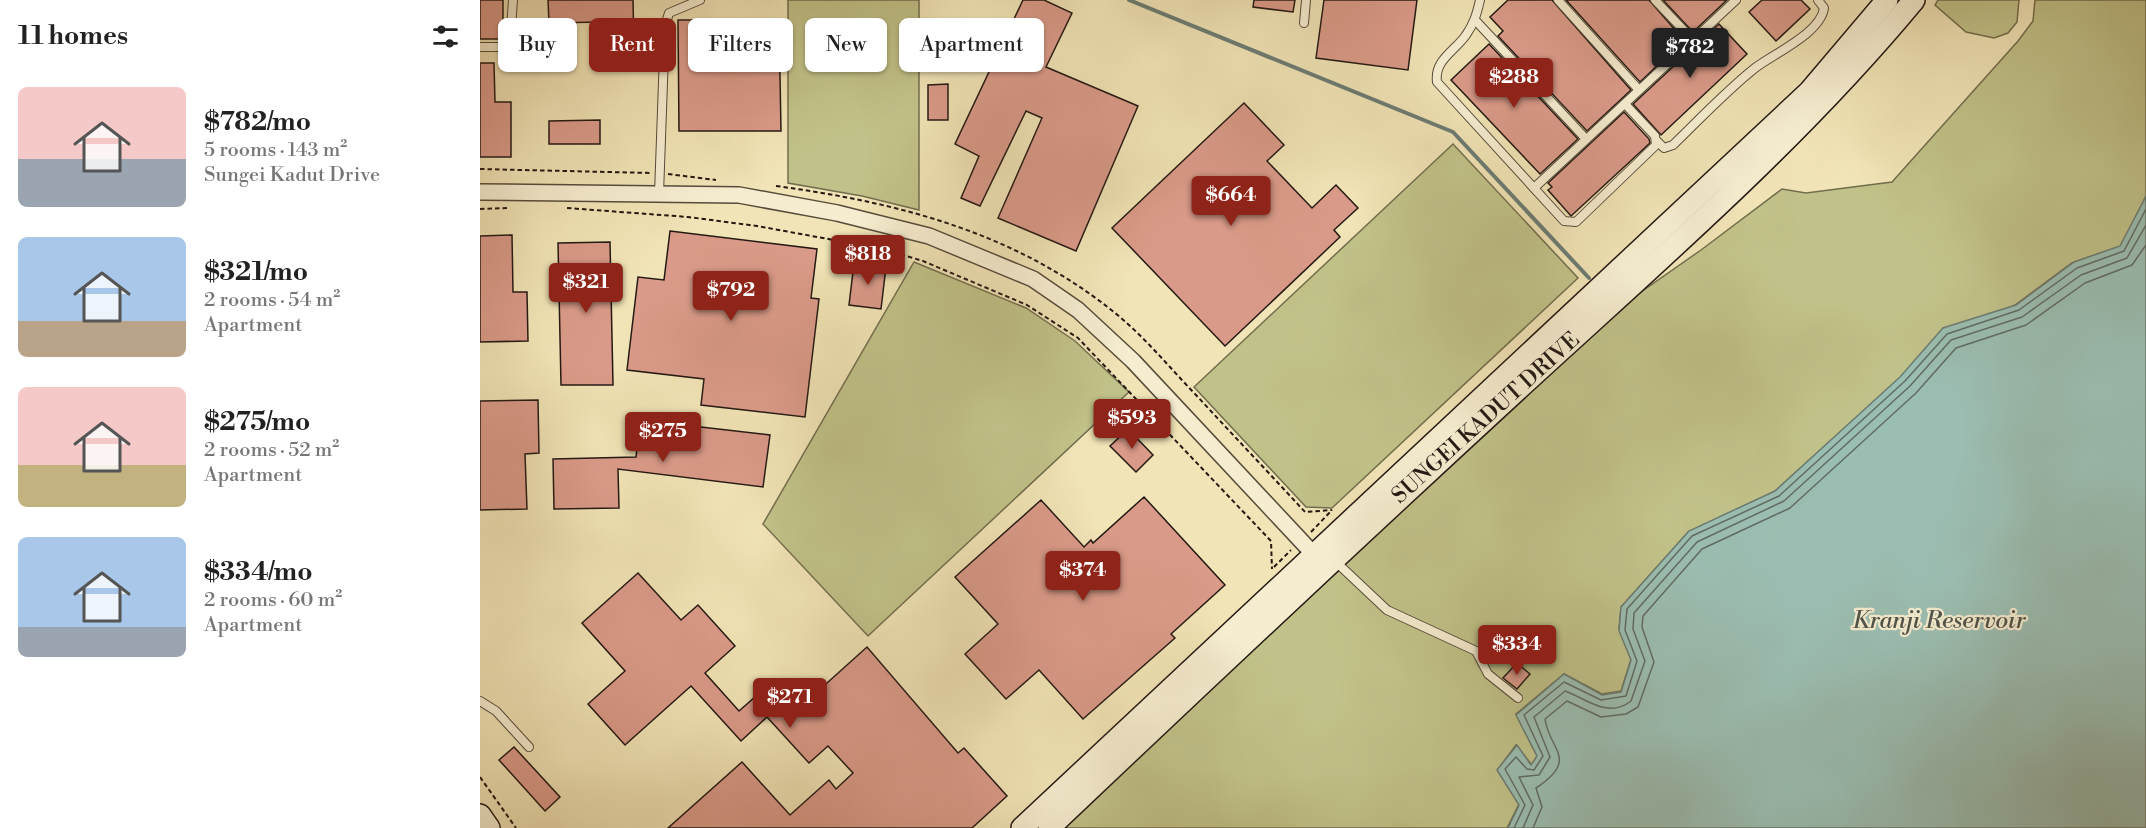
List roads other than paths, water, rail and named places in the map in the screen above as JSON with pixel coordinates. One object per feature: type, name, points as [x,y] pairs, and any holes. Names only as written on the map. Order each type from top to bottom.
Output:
[{"type":"main road","name":"SUNGEI KADUT DRIVE","points":[[1049,828],[1325,561],[1594,290],[1809,92],[1887,0]]},
{"type":"main road","name":"SUNGEI KADUT DRIVE","points":[[1022,828],[1325,561],[1798,128],[1872,51],[1914,0]]},
{"type":"main road","points":[[480,816],[489,828]]},
{"type":"street","points":[[480,192],[739,195],[837,213],[929,236],[1032,279],[1078,310],[1133,361],[1325,561]]},
{"type":"lane","points":[[480,48],[505,47],[510,42],[513,0]]},
{"type":"lane","points":[[659,194],[665,26],[669,13],[700,0]]},
{"type":"lane","points":[[1304,23],[1306,0]]},
{"type":"lane","points":[[1480,0],[1476,21],[1465,37],[1439,65],[1437,82],[1564,221],[1571,224],[1657,141]]},
{"type":"lane","points":[[1558,0],[1639,90]]},
{"type":"lane","points":[[1654,0],[1693,40]]},
{"type":"lane","points":[[1625,104],[1664,148],[1673,145],[1755,68],[1788,48],[1821,18],[1824,8],[1818,0]]},
{"type":"lane","points":[[1534,188],[1733,1]]},
{"type":"lane","points":[[1476,21],[1587,139]]},
{"type":"lane","points":[[1325,561],[1387,610],[1471,647],[1479,654],[1481,664],[1488,674],[1518,698]]},
{"type":"lane","points":[[1479,654],[1513,651],[1528,659]]},
{"type":"lane","points":[[480,701],[496,711],[529,747]]},
{"type":"water","name":"Kranji Reservoir","points":[[2146,196],[2146,828],[1508,828],[1519,805],[1497,770],[1517,745],[1531,765],[1537,756],[1516,715],[1564,674],[1602,695],[1621,692],[1631,660],[1619,631],[1621,607],[1689,531],[1775,491],[1900,377],[1943,328],[2016,305],[2074,262],[2120,246]]},
{"type":"waterway","points":[[1129,0],[1453,132],[1589,278]]}]
